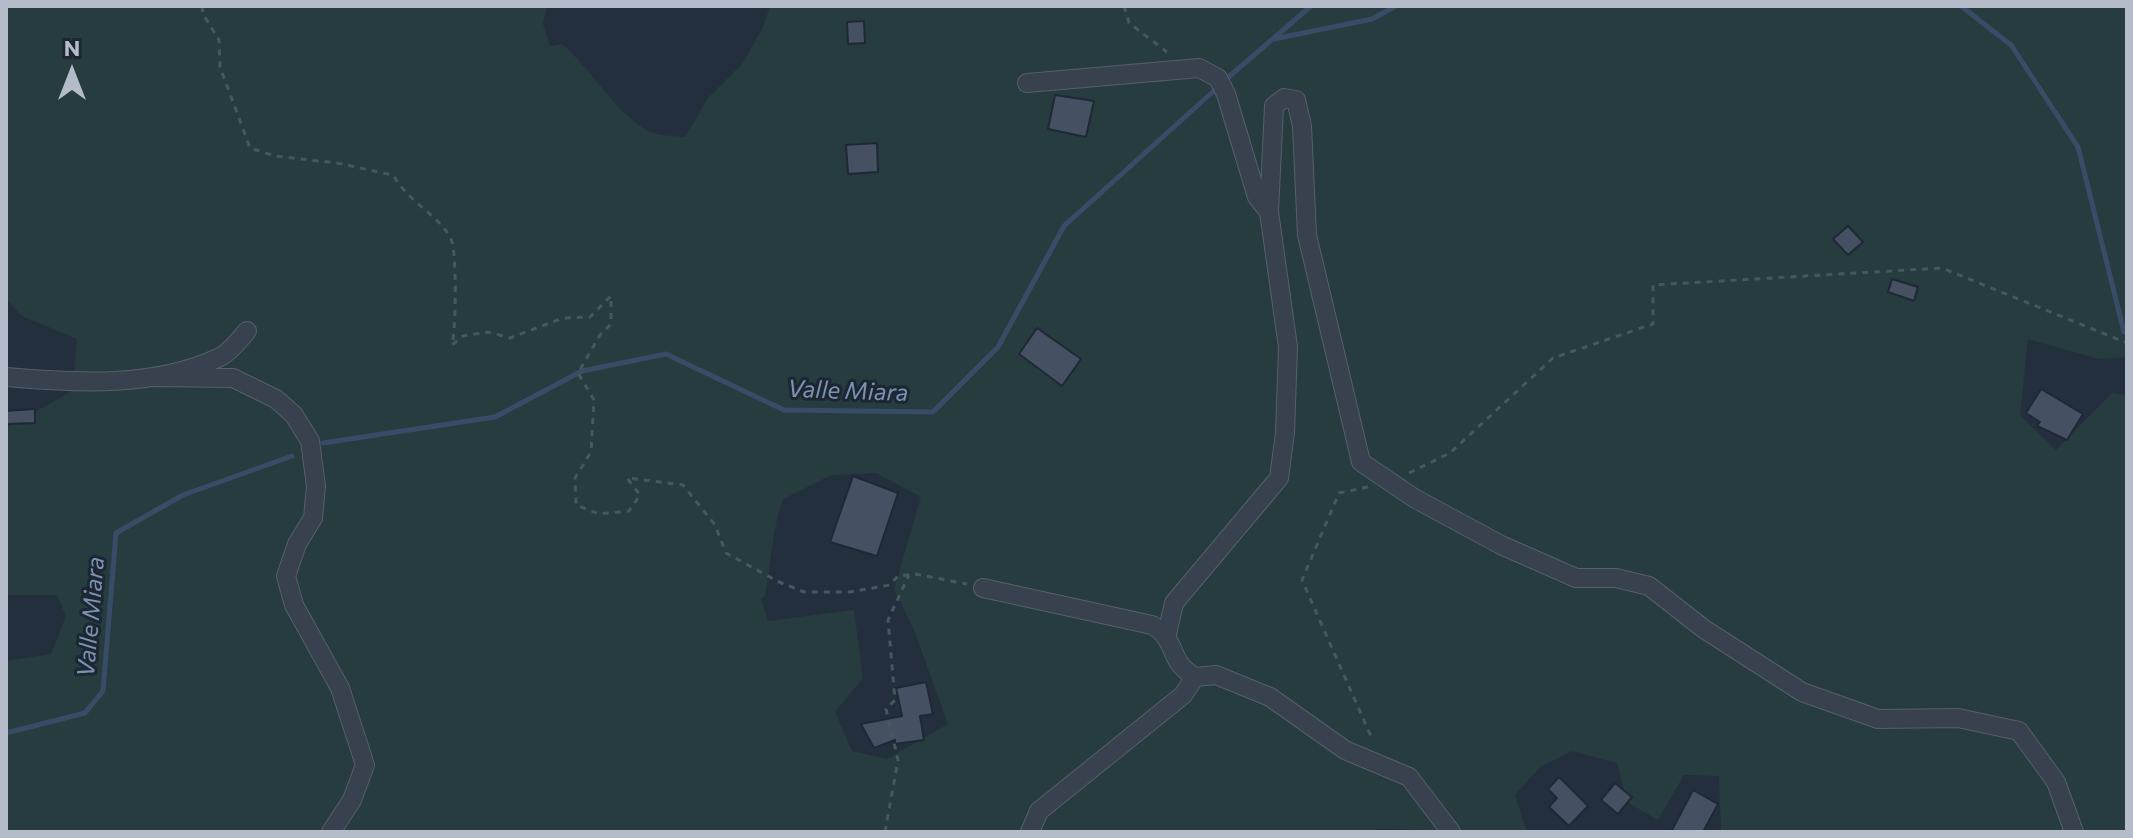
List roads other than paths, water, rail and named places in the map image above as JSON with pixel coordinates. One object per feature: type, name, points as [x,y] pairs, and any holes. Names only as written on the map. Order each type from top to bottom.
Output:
[{"type":"street","points":[[1027,83],[1199,68],[1222,86],[1257,197],[1269,212]]},
{"type":"street","points":[[1451,832],[1409,777],[1345,750],[1270,697],[1216,675],[1195,677],[1179,668],[1167,634],[1174,603],[1279,478],[1285,433],[1288,347],[1269,212],[1274,106],[1284,98],[1296,100],[1302,126],[1307,235],[1361,462],[1501,545],[1576,578],[1616,578],[1649,586],[1704,629],[1802,692],[1878,719],[1958,718],[2019,731],[2056,782],[2074,832]]},
{"type":"street","points":[[153,377],[223,356],[247,331]]},
{"type":"street","points":[[6,377],[74,383],[153,377],[233,378],[276,399],[294,415],[310,441],[316,486],[313,518],[297,544],[286,576],[294,605],[340,688],[365,765],[352,800],[331,832]]},
{"type":"street","points":[[983,588],[1152,625],[1167,634]]},
{"type":"street","points":[[1030,832],[1039,811],[1183,695],[1195,677]]},
{"type":"waterway","name":"Valle Miara","points":[[1224,81],[1311,6]]},
{"type":"waterway","points":[[1274,39],[1372,19],[1396,6]]},
{"type":"waterway","points":[[1961,6],[2011,45],[2078,147],[2124,332]]},
{"type":"waterway","name":"Valle Miara","points":[[323,443],[495,417],[582,371],[666,354],[784,410],[933,412],[998,347],[1064,226],[1217,88]]},
{"type":"waterway","name":"Valle Miara","points":[[6,733],[85,713],[103,691],[116,533],[183,495],[292,456]]}]
